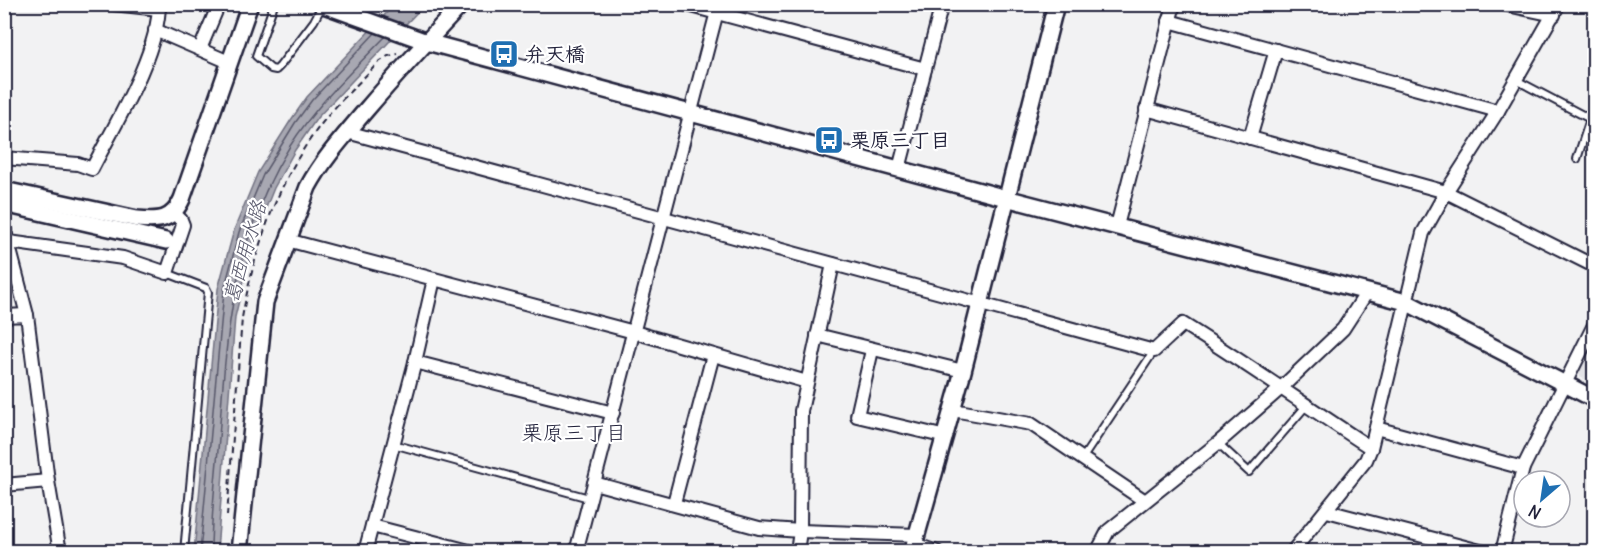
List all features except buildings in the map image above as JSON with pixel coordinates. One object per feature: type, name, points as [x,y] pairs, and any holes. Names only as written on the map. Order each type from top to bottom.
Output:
[{"type":"street","points":[[200,49],[219,4]]},
{"type":"street","points":[[4,190],[137,219],[156,221],[174,213],[182,199],[250,4]]},
{"type":"street","points":[[239,552],[265,302],[286,240],[315,174],[348,132],[462,4]]},
{"type":"street","points":[[684,4],[718,9],[925,69]]},
{"type":"street","points":[[899,169],[942,4]]},
{"type":"street","points":[[914,543],[946,437],[1056,4]]},
{"type":"street","points":[[1117,226],[1174,4]]},
{"type":"street","points":[[1292,552],[1366,460],[1371,448],[1423,233],[1557,10],[1503,4]]},
{"type":"street","points":[[4,158],[78,164],[92,169],[141,74],[155,30],[159,7],[113,5]]},
{"type":"street","points":[[322,5],[351,10],[366,21],[427,42],[1006,198],[1406,302],[1594,399]]},
{"type":"street","points":[[576,552],[718,9]]},
{"type":"street","points":[[1170,21],[1498,111]]},
{"type":"street","points":[[155,30],[229,63]]},
{"type":"street","points":[[1250,138],[1276,50]]},
{"type":"street","points":[[1146,109],[1446,192],[1594,266]]},
{"type":"street","points":[[348,132],[1154,351],[1184,324],[1371,448]]},
{"type":"street","points":[[4,204],[165,241]]},
{"type":"street","points":[[9,242],[123,258],[167,273],[183,225],[174,213]]},
{"type":"street","points":[[4,227],[27,315],[48,482],[60,552]]},
{"type":"street","points":[[286,240],[634,332],[807,382]]},
{"type":"street","points":[[796,552],[800,531],[801,411],[833,264]]},
{"type":"street","points":[[365,552],[415,362],[434,279]]},
{"type":"street","points":[[1097,552],[1108,531],[1218,443],[1280,389],[1343,329],[1367,292]]},
{"type":"street","points":[[4,316],[27,315]]},
{"type":"street","points":[[1502,552],[1523,468],[1594,325]]},
{"type":"street","points":[[818,335],[963,371]]},
{"type":"street","points":[[872,350],[857,416],[946,437]]},
{"type":"street","points":[[674,503],[712,355]]},
{"type":"street","points":[[415,362],[613,413]]},
{"type":"street","points":[[953,410],[1031,424],[1145,501]]},
{"type":"street","points":[[1376,428],[1523,468]]},
{"type":"street","points":[[4,485],[48,482]]},
{"type":"street","points":[[594,483],[759,528],[914,543],[937,552]]},
{"type":"street","points":[[1327,511],[1484,552]]},
{"type":"street","points":[[372,526],[473,552]]},
{"type":"lane","points":[[274,4],[256,56],[271,69],[276,70],[315,21],[322,5]]},
{"type":"lane","points":[[1516,80],[1592,120],[1577,159]]},
{"type":"lane","points":[[167,273],[206,288],[208,292],[184,552]]},
{"type":"lane","points":[[1081,459],[1154,351]]},
{"type":"lane","points":[[1218,443],[1249,472],[1306,406]]},
{"type":"lane","points":[[393,444],[589,498]]},
{"type":"shaded area","points":[[1594,340],[1594,384],[1580,377],[1579,370]]},
{"type":"water","name":"葛西用水路","points":[[394,5],[424,5],[317,118],[295,150],[274,188],[255,235],[235,317],[217,551],[194,552],[218,289],[234,230],[258,172],[307,97]]},
{"type":"place","name":"弁天橋","points":[[504,54]]},
{"type":"place","name":"栗原三丁目","points":[[829,140]]},
{"type":"district","name":"栗原三丁目","points":[[574,433]]}]
